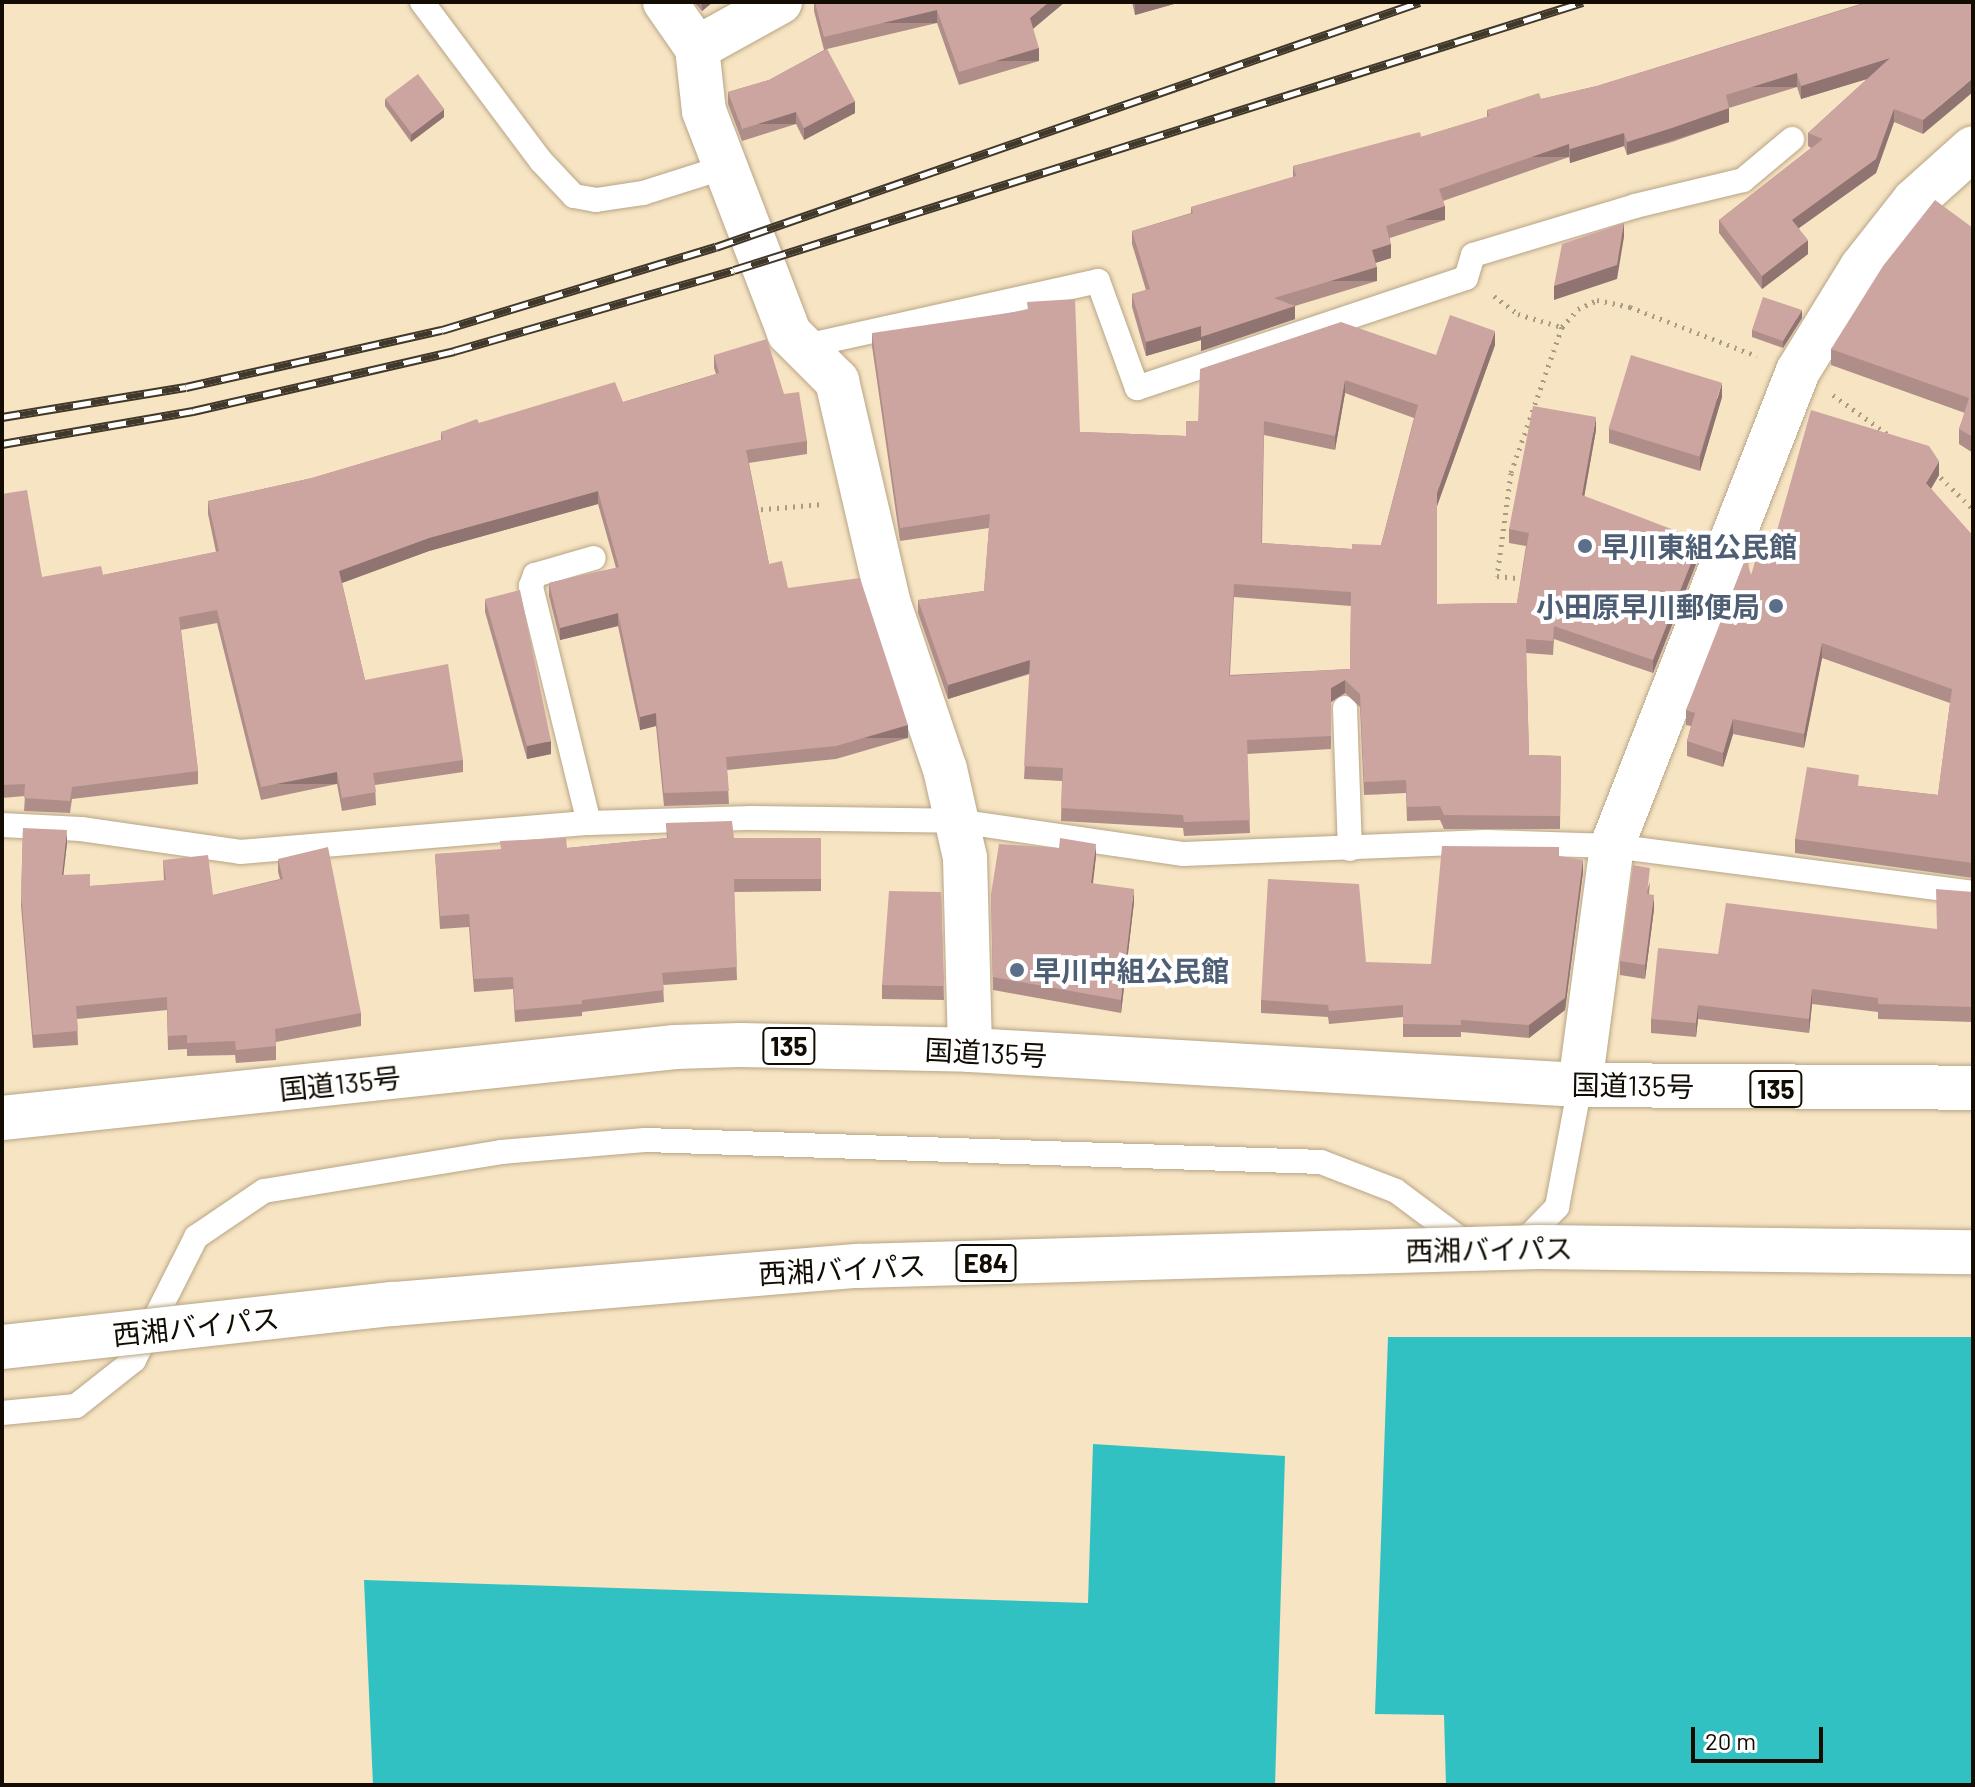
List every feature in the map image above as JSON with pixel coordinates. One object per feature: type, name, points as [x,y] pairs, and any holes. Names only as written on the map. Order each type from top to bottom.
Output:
[{"type":"main road","points":[[665,2],[697,48],[704,111],[728,166],[789,333],[837,381],[889,604],[945,769],[965,858],[970,1050]]},
{"type":"main road","points":[[697,48],[780,2]]},
{"type":"main road","points":[[1580,1085],[1612,846],[1798,371],[1862,267],[1914,201],[1973,148]]},
{"type":"main road","name":"国道135号","points":[[2,1118],[675,1047],[970,1050],[1580,1085],[1973,1088]]},
{"type":"main road","name":"西湘バイパス","points":[[2,1323],[391,1282],[856,1243],[1566,1220],[1973,1224]]},
{"type":"main road","name":"西湘バイパス","points":[[2,1347],[409,1303],[858,1266],[1539,1247],[1973,1252]]},
{"type":"lane","points":[[422,2],[541,161],[574,196],[596,200],[643,193],[728,166]]},
{"type":"lane","points":[[805,346],[1098,281],[1137,388],[1466,278],[1473,255],[1635,206],[1743,180],[1792,139]]},
{"type":"lane","points":[[589,823],[531,586],[535,575],[594,558]]},
{"type":"lane","points":[[1345,708],[1350,849]]},
{"type":"lane","points":[[2,825],[81,829],[240,852],[589,823],[752,818],[957,821],[1184,854],[1486,842],[1612,846],[1973,893]]},
{"type":"lane","points":[[2,1413],[76,1406],[134,1360],[196,1237],[264,1191],[501,1152],[645,1140],[1321,1162],[1396,1191],[1463,1241],[1526,1239],[1557,1207],[1580,1085]]},
{"type":"path","points":[[1466,278],[1518,314],[1562,327]]},
{"type":"path","points":[[1527,580],[1497,576],[1511,473],[1562,327],[1578,309],[1597,300],[1630,307],[1798,371],[1903,446]]},
{"type":"path","points":[[1927,465],[1973,509]]},
{"type":"path","points":[[738,513],[867,500]]},
{"type":"water","points":[[1388,1337],[1973,1337],[1973,1785],[1446,1785],[1444,1715],[1375,1714]]},
{"type":"water","points":[[1093,1444],[1285,1456],[1275,1785],[373,1785],[364,1580],[1088,1603]]},
{"type":"building","points":[[815,2],[1049,2],[1030,18],[1039,48],[959,72],[937,10],[824,37]]},
{"type":"building","points":[[1862,2],[1973,2],[1973,78],[1923,120],[1894,109],[1876,159],[1792,220],[1808,240],[1762,276],[1719,220],[1823,139],[1808,133],[1890,58],[1801,86],[1797,73],[1726,95],[1729,108],[1672,128],[1627,142],[1624,133],[1570,149],[1569,144],[1439,189],[1445,206],[1386,226],[1391,244],[1372,250],[1377,267],[1274,298],[1295,306],[1201,337],[1201,326],[1146,342],[1132,294],[1150,289],[1132,231],[1193,213],[1191,207],[1296,176],[1293,166],[1420,132],[1421,137],[1489,116],[1487,110],[1539,93],[1541,99],[1597,86]]},
{"type":"building","points":[[827,49],[855,101],[804,128],[796,112],[742,129],[728,92],[769,80]]},
{"type":"building","points":[[418,74],[444,109],[412,134],[385,99]]},
{"type":"building","points":[[1935,200],[1973,228],[1973,437],[1959,429],[1969,398],[1831,349],[1883,266]]},
{"type":"building","points":[[1624,223],[1617,265],[1554,286],[1562,244]]},
{"type":"building","points":[[1763,297],[1802,310],[1783,341],[1752,330]]},
{"type":"building","points":[[1075,299],[1080,432],[1186,436],[1186,421],[1198,421],[1200,369],[1341,322],[1436,355],[1450,315],[1495,331],[1437,493],[1437,604],[1517,603],[1529,533],[1509,529],[1533,406],[1596,417],[1582,495],[1700,540],[1653,660],[1554,626],[1553,641],[1526,639],[1529,755],[1561,756],[1560,816],[1444,815],[1440,806],[1407,807],[1406,780],[1364,782],[1360,694],[1345,680],[1331,688],[1331,736],[1247,740],[1250,820],[1184,822],[1183,815],[1061,808],[1063,768],[1024,766],[1030,660],[948,685],[918,600],[984,591],[990,514],[900,528],[872,333],[1028,310],[1027,302]],"holes":[[[1345,380],[1418,405],[1381,545],[1352,544],[1352,549],[1261,543],[1264,421],[1335,436]],[[1234,584],[1351,592],[1350,669],[1229,676]]]},
{"type":"building","points":[[767,339],[784,394],[799,392],[807,441],[746,450],[769,564],[782,561],[788,588],[860,578],[908,725],[836,746],[726,757],[729,791],[664,793],[656,713],[640,717],[618,613],[560,628],[549,583],[619,567],[598,491],[429,538],[339,571],[365,680],[448,664],[463,760],[373,773],[376,792],[342,798],[337,772],[261,787],[217,610],[179,617],[198,771],[72,787],[70,801],[24,798],[25,784],[2,785],[2,494],[27,490],[42,577],[101,566],[103,575],[219,551],[208,501],[312,478],[443,439],[441,432],[477,419],[479,423],[615,382],[623,402],[675,387],[719,373],[714,355]]},
{"type":"building","points":[[1631,355],[1722,383],[1699,456],[1608,429]]},
{"type":"building","points":[[1811,410],[1929,446],[1939,461],[1926,483],[1973,536],[1973,863],[1795,839],[1807,767],[1859,775],[1858,786],[1938,795],[1952,689],[1822,643],[1804,734],[1733,719],[1723,753],[1687,741],[1695,713],[1686,710],[1746,557],[1751,575],[1757,555],[1769,559]]},
{"type":"building","points":[[520,590],[551,741],[527,746],[485,599]]},
{"type":"building","points":[[732,821],[734,838],[821,838],[821,879],[734,879],[737,967],[662,973],[664,990],[582,1000],[582,1004],[515,1010],[513,977],[474,979],[469,914],[440,916],[435,854],[501,849],[500,841],[566,838],[567,848],[668,838],[666,823]]},
{"type":"building","points":[[23,828],[67,830],[62,875],[90,874],[90,886],[166,880],[163,860],[208,855],[213,895],[283,879],[278,859],[328,847],[361,1013],[275,1029],[276,1046],[236,1050],[235,1041],[187,1043],[187,1035],[168,1036],[167,997],[76,1006],[78,1031],[33,1035],[21,892]]},
{"type":"building","points":[[1060,838],[1096,844],[1091,883],[1134,889],[1121,1000],[993,977],[991,894],[999,844],[1059,848]]},
{"type":"building","points":[[1442,846],[1559,847],[1559,856],[1583,860],[1565,998],[1529,1025],[1461,1020],[1461,1025],[1403,1024],[1403,1005],[1329,1011],[1328,1005],[1261,1000],[1268,879],[1359,884],[1366,962],[1431,964]]},
{"type":"building","points":[[1633,865],[1650,868],[1647,894],[1654,895],[1645,965],[1620,961]]},
{"type":"building","points":[[1936,889],[1973,892],[1973,1007],[1878,1004],[1878,998],[1812,989],[1809,1019],[1698,1005],[1696,1023],[1651,1019],[1658,948],[1718,954],[1726,903],[1937,929]]},
{"type":"building","points":[[889,891],[941,892],[944,986],[882,985]]},
{"type":"railway","points":[[2,417],[186,387],[442,330],[716,247],[1420,2]]},
{"type":"railway","points":[[2,444],[193,411],[454,351],[734,270],[1583,2]]},
{"type":"place","name":"早川東組公民館","points":[[1585,546]]},
{"type":"place","name":"小田原早川郵便局","points":[[1776,606]]},
{"type":"place","name":"早川中組公民館","points":[[1017,970]]}]
